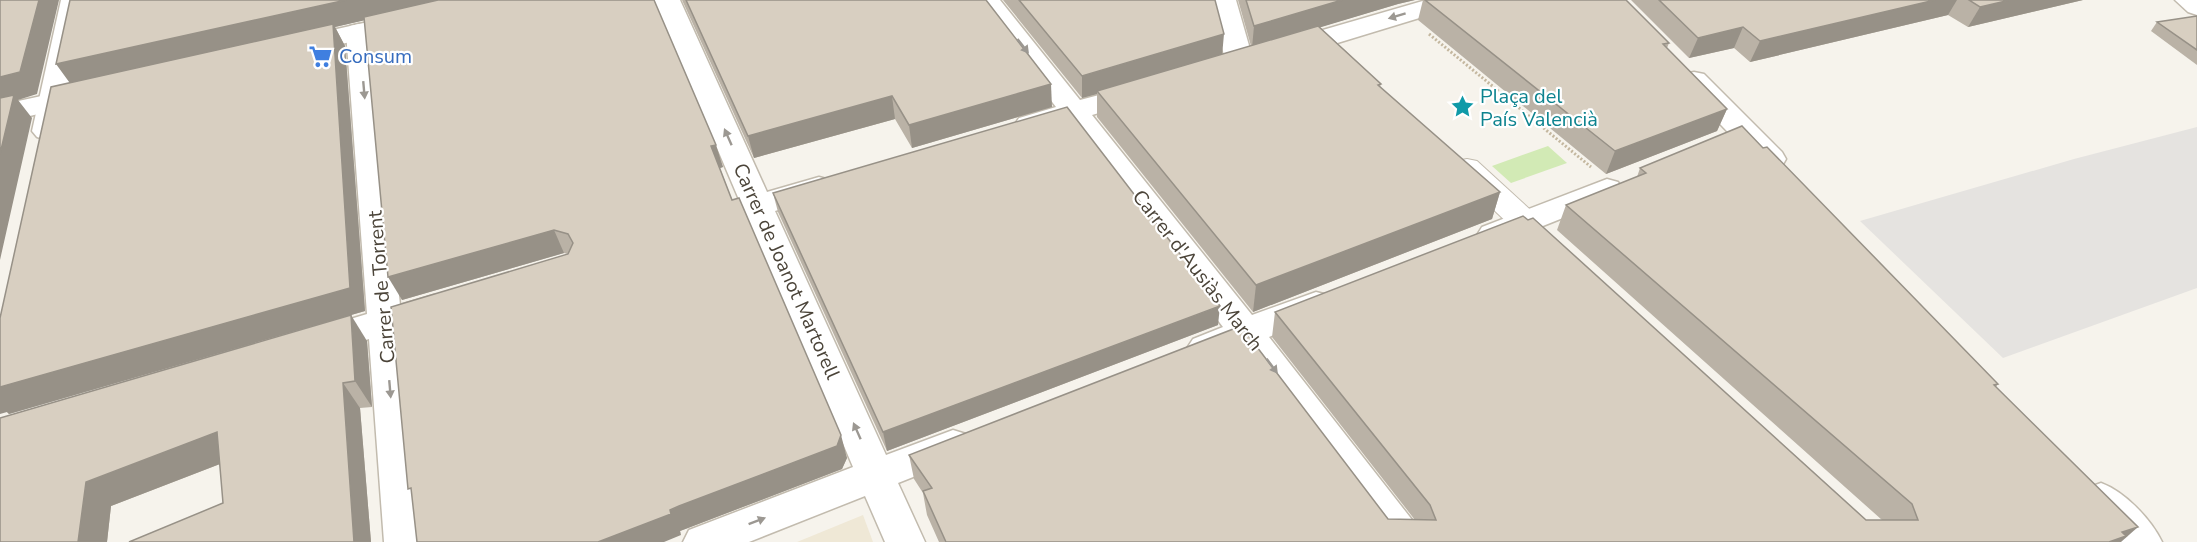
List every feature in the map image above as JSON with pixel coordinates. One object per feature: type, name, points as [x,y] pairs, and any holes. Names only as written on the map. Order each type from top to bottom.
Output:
[{"type":"street","points":[[40,164],[74,0]]},
{"type":"street","name":"Carrer de Joanot Martorell","points":[[667,0],[759,205],[905,542]]},
{"type":"street","name":"Carrer d'Ausiàs March","points":[[987,0],[1246,332],[1406,542]]},
{"type":"street","points":[[1223,0],[1229,66],[1433,4]]},
{"type":"street","points":[[2188,0],[2197,7]]},
{"type":"street","points":[[270,52],[429,16]]},
{"type":"street","name":"Carrer de Torrent","points":[[360,32],[404,542]]},
{"type":"street","points":[[1325,38],[1351,61]]},
{"type":"street","points":[[1672,58],[1794,183]]},
{"type":"street","points":[[1006,131],[1162,85]]},
{"type":"street","points":[[0,114],[114,88]]},
{"type":"street","points":[[1713,146],[1746,132]]},
{"type":"street","points":[[1447,150],[1552,246]]},
{"type":"street","points":[[759,205],[849,178]]},
{"type":"street","points":[[1460,248],[1625,182]]},
{"type":"street","points":[[1170,361],[1341,294]]},
{"type":"street","points":[[282,352],[463,298]]},
{"type":"street","points":[[703,542],[985,433]]},
{"type":"street","points":[[2076,474],[2142,542]]},
{"type":"path","points":[[1433,4],[1413,21],[1625,182]]},
{"type":"shaded area","points":[[2197,127],[2197,288],[2003,358],[1860,221],[2074,159]]},
{"type":"shaded area","points":[[863,515],[873,542],[797,542]]},
{"type":"green space","points":[[1548,146],[1567,163],[1511,183],[1492,166]]},
{"type":"building","points":[[0,0],[39,0],[20,72],[0,77]]},
{"type":"building","points":[[70,0],[346,0],[56,64]]},
{"type":"building","points":[[438,0],[654,0],[716,145],[711,146],[732,200],[739,198],[841,435],[837,446],[679,506],[670,510],[671,514],[598,542],[417,542],[411,488],[408,489],[391,307],[568,254],[573,243],[568,234],[554,230],[388,277],[364,17]]},
{"type":"building","points":[[686,0],[986,0],[1051,84],[909,125],[892,96],[748,136]]},
{"type":"building","points":[[1019,0],[1215,0],[1224,34],[1082,76]]},
{"type":"building","points":[[1246,0],[1342,0],[1254,26]]},
{"type":"building","points":[[1425,0],[1626,0],[1669,43],[1663,44],[1727,109],[1615,151]]},
{"type":"building","points":[[1659,0],[1935,0],[1760,41],[1743,27],[1698,38]]},
{"type":"building","points":[[1969,0],[2010,0],[1980,7]]},
{"type":"building","points":[[2197,16],[2197,50],[2157,22]]},
{"type":"building","points":[[333,24],[350,288],[0,387],[0,318],[51,87]]},
{"type":"building","points":[[1318,26],[1381,84],[1378,85],[1500,192],[1256,285],[1097,91]]},
{"type":"building","points":[[14,95],[0,154],[0,98]]},
{"type":"building","points":[[1067,107],[1220,306],[883,432],[773,193]]},
{"type":"building","points":[[1742,126],[1763,148],[1767,147],[1998,384],[1994,385],[2138,527],[2122,532],[2126,536],[2109,542],[946,542],[923,491],[932,488],[909,455],[1241,326],[1388,519],[1436,520],[1430,505],[1275,312],[1523,216],[1528,220],[1533,218],[1866,520],[1918,520],[1912,504],[1566,205],[1646,173],[1640,168]]},
{"type":"building","points":[[351,315],[355,381],[343,383],[354,542],[129,542],[223,503],[217,432],[86,482],[78,542],[0,542],[0,418]]},
{"type":"place","name":"Consum","points":[[321,56]]},
{"type":"place","name":"Plaça del País Valencià","points":[[1462,107]]}]
